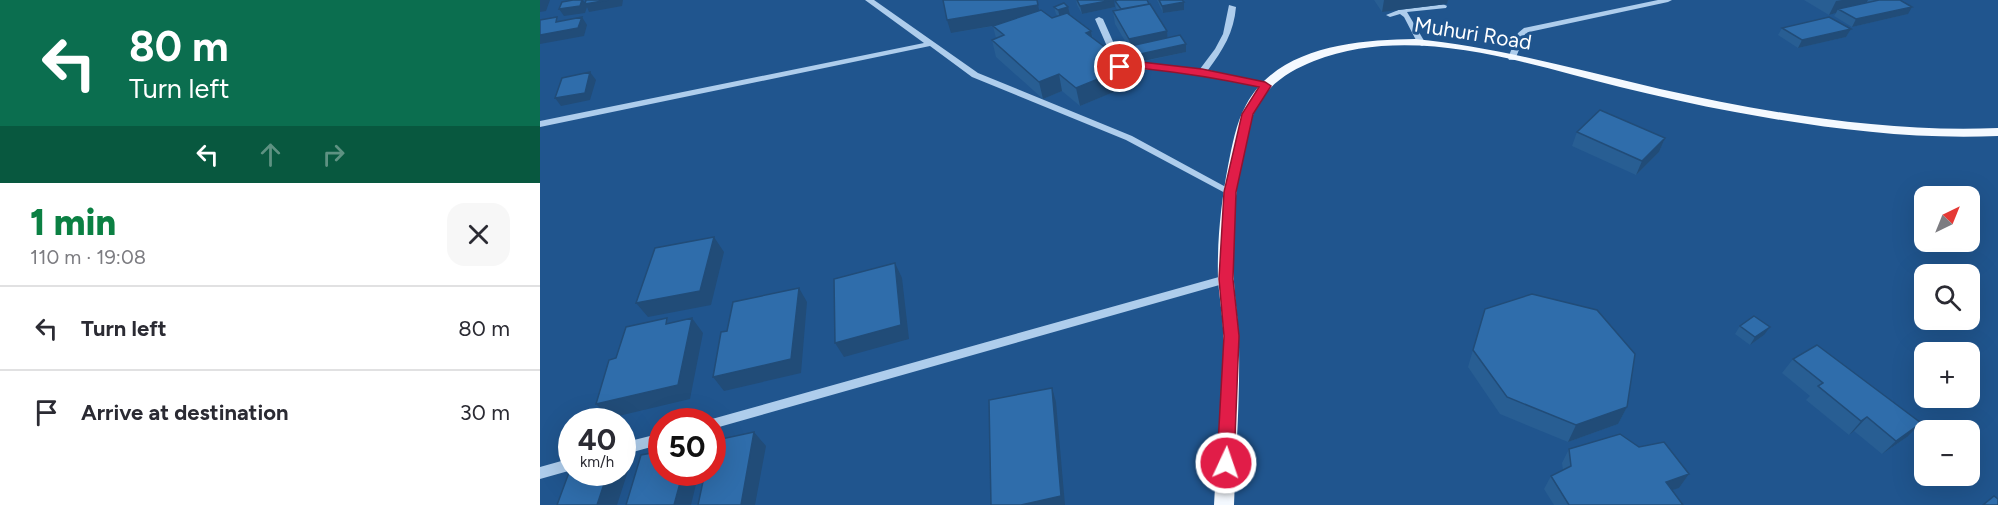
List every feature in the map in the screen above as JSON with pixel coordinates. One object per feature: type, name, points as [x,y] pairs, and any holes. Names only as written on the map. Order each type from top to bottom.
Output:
[{"type":"main road","name":"Muhuri Road","points":[[1224,505],[1231,336],[1226,279],[1230,192],[1248,114],[1265,86],[1287,69],[1309,57],[1346,45],[1389,42],[1422,44],[1512,58],[1663,94],[1775,116],[1870,127],[1971,134],[1998,132]]},
{"type":"street","points":[[869,0],[975,75],[1130,138],[1230,192]]},
{"type":"street","points":[[1512,58],[1522,33],[1527,30],[1668,0]]},
{"type":"street","points":[[1390,15],[1401,11],[1443,6]]},
{"type":"street","points":[[1202,72],[1227,39],[1232,20],[1232,7]]},
{"type":"street","points":[[1401,11],[1407,16],[1422,44]]},
{"type":"street","points":[[1099,19],[1120,67],[1141,65],[1202,72],[1265,86]]},
{"type":"street","points":[[540,124],[930,44]]},
{"type":"street","points":[[726,420],[1226,279]]},
{"type":"street","points":[[540,472],[558,468]]},
{"type":"building","points":[[582,0],[580,6],[559,9],[562,2]]},
{"type":"building","points":[[586,0],[608,0],[585,4]]},
{"type":"building","points":[[943,0],[1037,0],[1038,5],[947,20]]},
{"type":"building","points":[[1077,0],[1113,0],[1080,6]]},
{"type":"building","points":[[1147,0],[1149,4],[1121,9],[1115,1]]},
{"type":"building","points":[[1159,0],[1182,0],[1184,2],[1162,6]]},
{"type":"building","points":[[1879,0],[1900,0],[1912,7],[1856,19],[1838,9]]},
{"type":"building","points":[[1064,3],[1068,7],[1058,10],[1054,7]]},
{"type":"building","points":[[1150,4],[1167,31],[1129,39],[1113,11]]},
{"type":"building","points":[[1041,10],[1052,18],[1067,13],[1091,31],[1086,33],[1130,66],[1076,88],[1059,74],[1039,82],[992,40],[1004,35],[993,26]]},
{"type":"building","points":[[557,17],[556,22],[582,17],[578,28],[540,35],[540,20]]},
{"type":"building","points":[[1829,17],[1851,29],[1802,40],[1782,28]]},
{"type":"building","points":[[1180,35],[1186,44],[1122,58],[1117,49]]},
{"type":"building","points":[[590,72],[585,93],[555,98],[562,78]]},
{"type":"building","points":[[1600,110],[1665,138],[1642,161],[1577,132]]},
{"type":"building","points":[[714,237],[700,291],[636,303],[655,248]]},
{"type":"building","points":[[895,263],[901,325],[835,343],[834,279]]},
{"type":"building","points":[[799,288],[791,359],[713,377],[721,332],[727,331],[733,302]]},
{"type":"building","points":[[1532,294],[1597,310],[1635,354],[1627,407],[1576,425],[1507,397],[1473,350],[1485,309]]},
{"type":"building","points":[[1754,316],[1770,327],[1755,337],[1740,326]]},
{"type":"building","points":[[667,318],[666,324],[692,318],[678,385],[596,404],[609,360],[616,358],[626,327]]},
{"type":"building","points":[[1817,345],[1917,420],[1914,420],[1914,428],[1896,441],[1867,417],[1861,421],[1818,386],[1823,383],[1793,359]]},
{"type":"building","points":[[1052,388],[1061,496],[1021,505],[991,505],[989,400]]},
{"type":"building","points":[[754,432],[741,505],[698,505],[702,486],[726,486],[726,438]]},
{"type":"building","points":[[1620,434],[1639,447],[1664,442],[1689,474],[1666,482],[1683,505],[1569,505],[1551,476],[1571,466],[1569,449]]},
{"type":"building","points":[[648,454],[648,486],[679,486],[674,505],[626,505],[632,486],[636,486],[636,472],[641,455]]},
{"type":"building","points":[[564,486],[603,486],[597,505],[557,505]]},
{"type":"building","points":[[1994,496],[1998,499],[1998,505],[1983,505]]},
{"type":"route","points":[[1120,67],[1141,65],[1202,72],[1265,86],[1248,114],[1230,192],[1226,279],[1231,336],[1226,463]]}]
